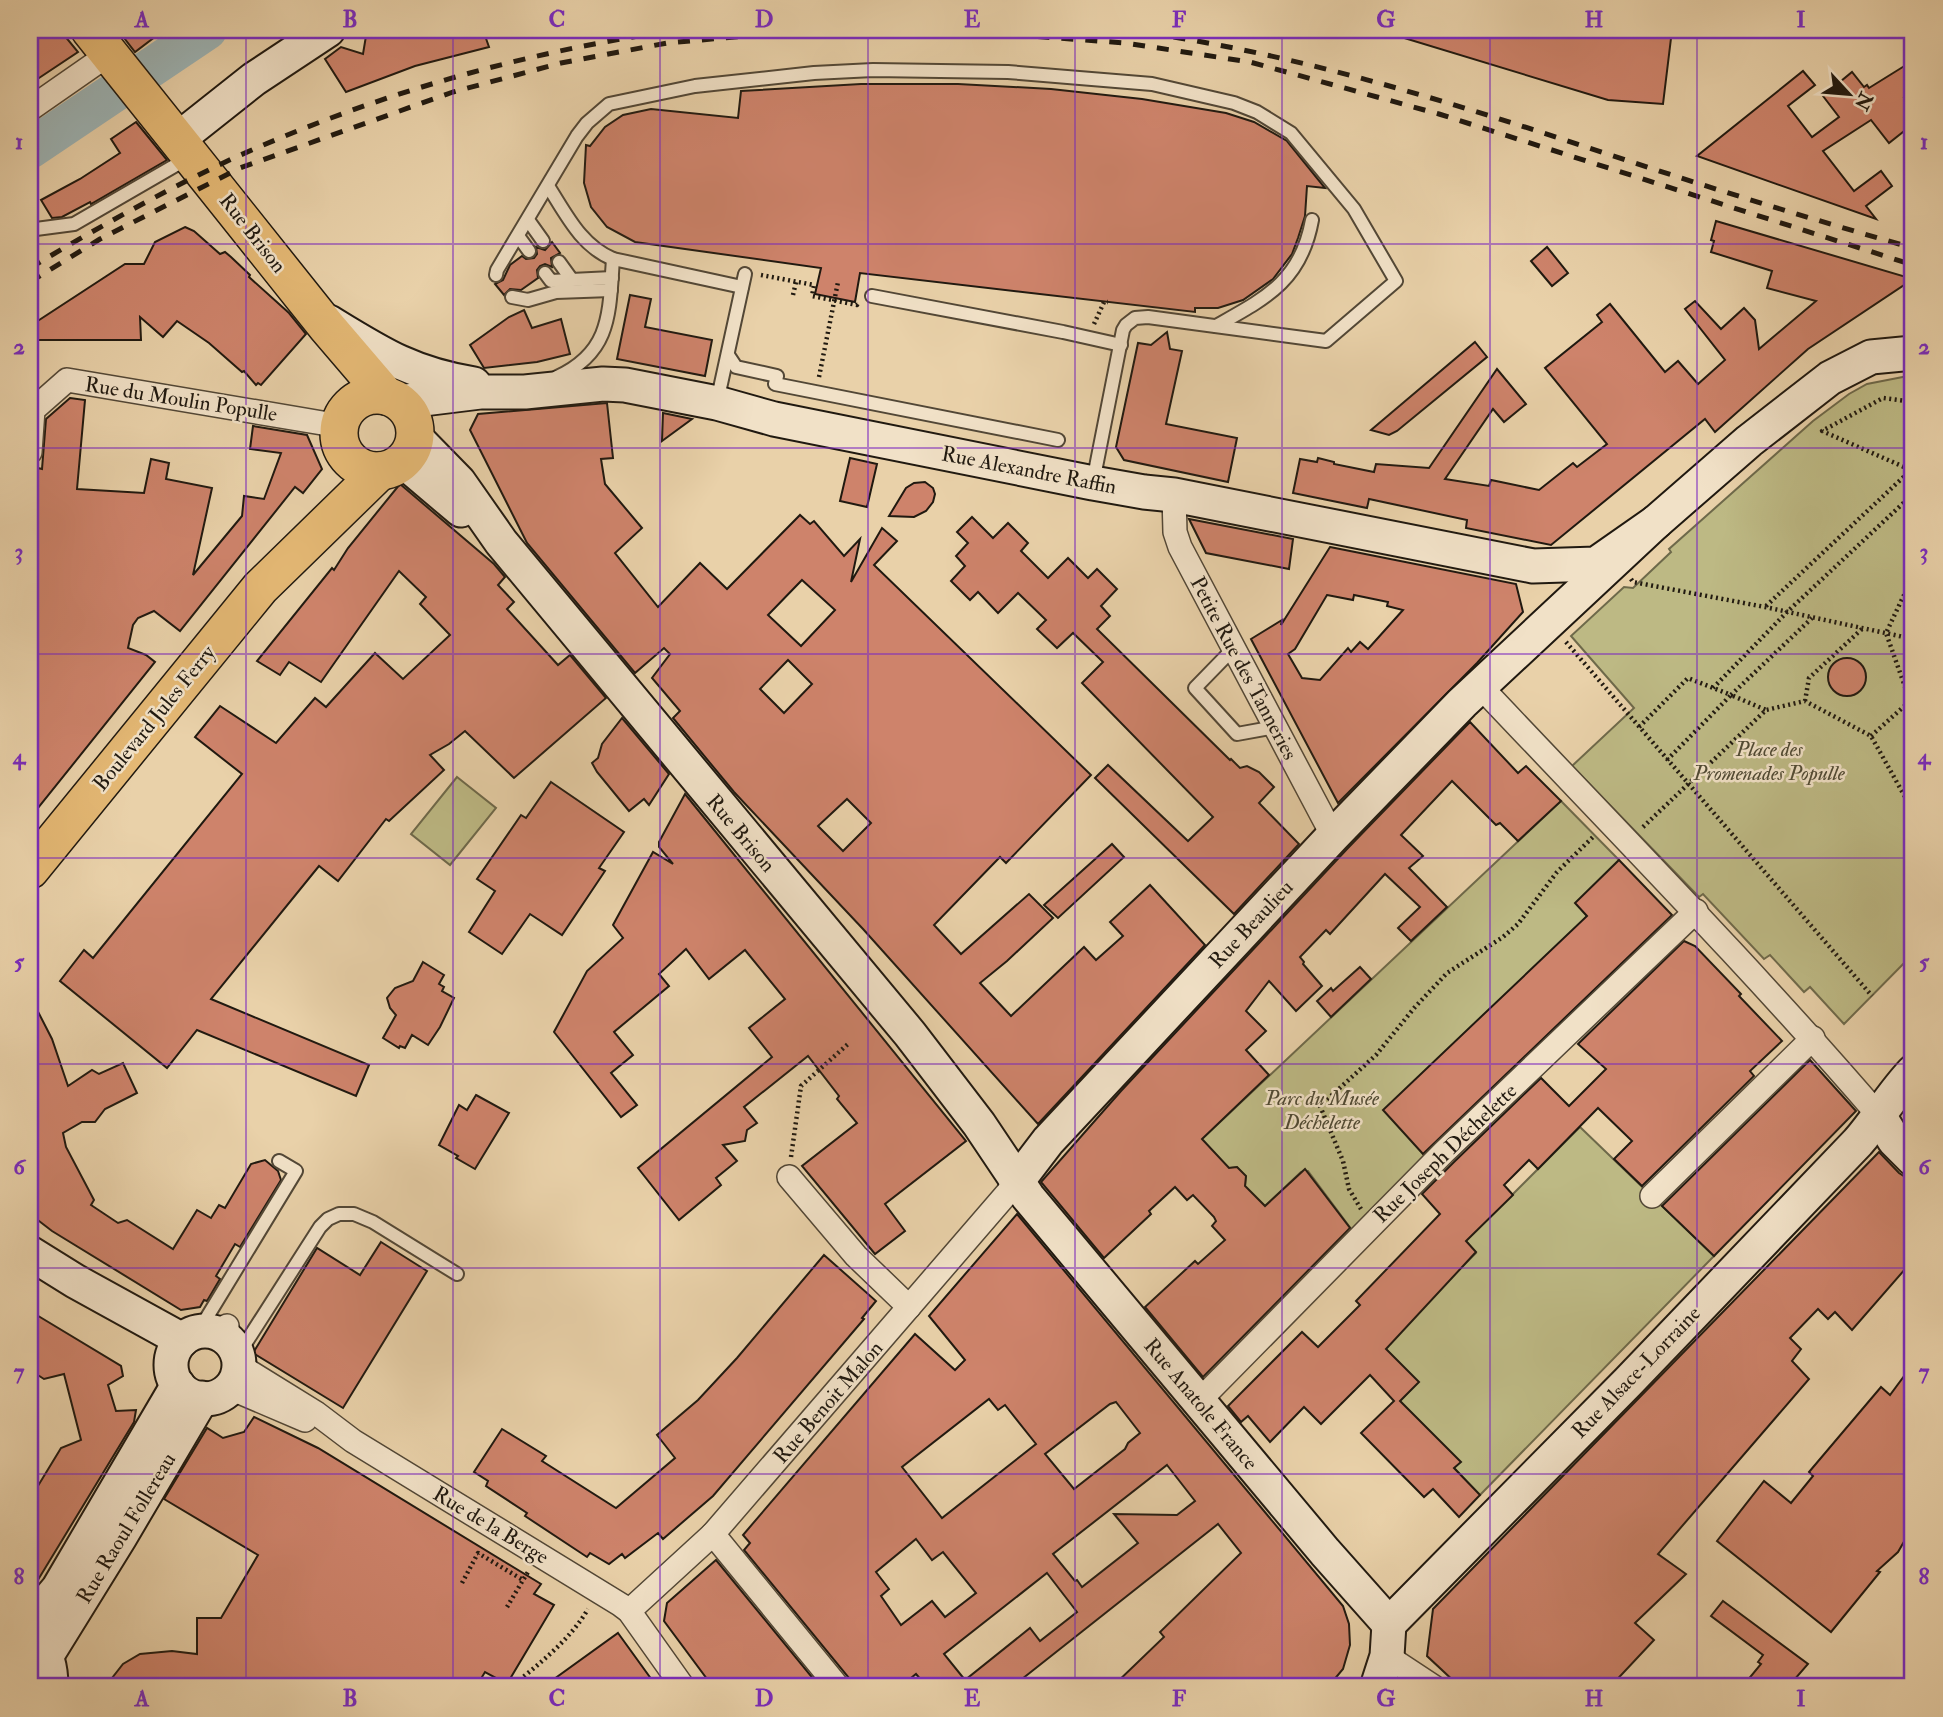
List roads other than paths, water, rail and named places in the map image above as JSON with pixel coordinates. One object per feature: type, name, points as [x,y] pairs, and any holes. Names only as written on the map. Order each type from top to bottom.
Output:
[{"type":"main road","name":"Rue Brison","points":[[106,50],[322,321],[400,433]]},
{"type":"main road","name":"Rue Brison","points":[[322,321],[347,381],[345,428]]},
{"type":"main road","points":[[367,397],[400,433],[359,466],[345,428],[367,397]]},
{"type":"main road","name":"Boulevard Jules Ferry","points":[[279,568],[327,493],[345,428]]},
{"type":"main road","name":"Boulevard Jules Ferry","points":[[30,870],[279,568],[400,433]]},
{"type":"street","points":[[176,137],[254,79],[328,30]]},
{"type":"street","points":[[30,109],[106,50]]},
{"type":"street","points":[[322,321],[414,370],[436,377],[524,392]]},
{"type":"street","points":[[1533,566],[1596,564],[1656,522],[1793,405],[1830,378],[1871,357],[1894,341],[1913,335]]},
{"type":"street","points":[[1871,357],[1913,353]]},
{"type":"street","name":"Rue du Moulin Populle","points":[[30,452],[33,410],[67,380],[345,428]]},
{"type":"street","name":"Rue Alexandre Raffin","points":[[400,433],[480,392],[524,392],[603,384],[625,385],[717,402],[774,419],[1093,483],[1174,495],[1533,566]]},
{"type":"street","name":"Rue Brison","points":[[400,433],[501,542],[910,1034],[979,1124],[1016,1183]]},
{"type":"street","name":"Petite Rue des Tanneries","points":[[1174,495],[1175,532],[1180,547],[1333,836]]},
{"type":"street","name":"Rue Beaulieu","points":[[1016,1183],[1048,1141],[1333,836],[1487,679],[1656,522]]},
{"type":"street","points":[[1533,566],[1560,579],[1566,591],[1557,614]]},
{"type":"street","points":[[1487,679],[1629,841],[1813,1038],[1880,1117],[1894,1140],[1913,1159]]},
{"type":"street","name":"Rue Joseph Déchelette","points":[[1199,1401],[1444,1152],[1696,911]]},
{"type":"street","points":[[1652,1196],[1813,1038]]},
{"type":"street","points":[[1880,1117],[1894,1093],[1913,1073]]},
{"type":"street","name":"Rue Alsace-Lorraine","points":[[1388,1640],[1619,1391],[1880,1117]]},
{"type":"street","points":[[979,1124],[1021,1140],[1048,1141]]},
{"type":"street","points":[[789,1177],[856,1256],[909,1307]]},
{"type":"street","name":"Rue Anatole France","points":[[1016,1183],[1325,1552],[1388,1640]]},
{"type":"street","name":"Rue Benoit Malon","points":[[629,1611],[713,1534],[1016,1183]]},
{"type":"street","name":"Rue de la Berge","points":[[30,1253],[75,1282],[209,1358],[316,1413],[353,1441],[599,1590],[629,1611],[683,1687]]},
{"type":"street","name":"Rue Raoul Follereau","points":[[43,1659],[107,1532],[209,1358]]},
{"type":"street","name":"Rue Raoul Follereau","points":[[30,1619],[107,1532]]},
{"type":"street","points":[[713,1534],[838,1687]]},
{"type":"street","points":[[1377,1687],[1388,1640]]},
{"type":"street","points":[[1388,1640],[1434,1687]]},
{"type":"lane","points":[[496,275],[508,261],[518,236],[587,123],[609,104],[695,86],[814,73],[873,70],[1008,72],[1152,84],[1234,103],[1277,122],[1292,133],[1354,209],[1396,281],[1326,341],[1140,317],[1126,325],[1093,483]]},
{"type":"lane","points":[[30,233],[36,229],[74,224],[176,137]]},
{"type":"lane","points":[[548,186],[580,235],[589,245],[613,259],[743,280],[717,402]]},
{"type":"lane","points":[[528,220],[543,241]]},
{"type":"lane","points":[[1216,326],[1265,298],[1281,285],[1302,255],[1312,220]]},
{"type":"lane","points":[[518,236],[529,251]]},
{"type":"lane","points":[[524,392],[575,369],[592,355],[601,338],[613,259]]},
{"type":"lane","points":[[559,262],[572,280]]},
{"type":"lane","points":[[545,272],[551,281],[611,284]]},
{"type":"lane","points":[[512,297],[528,300],[556,292],[611,284]]},
{"type":"lane","points":[[526,286],[535,298]]},
{"type":"lane","points":[[872,296],[1121,345]]},
{"type":"lane","points":[[728,355],[736,367],[777,376],[775,384],[1058,440]]},
{"type":"lane","points":[[1233,649],[1195,688],[1237,734],[1275,727]]},
{"type":"lane","points":[[209,1358],[296,1171],[279,1161]]},
{"type":"lane","points":[[209,1358],[320,1227],[339,1214],[354,1214],[373,1222],[457,1274]]},
{"type":"waterway","points":[[30,149],[207,30]]},
{"type":"railway","points":[[30,268],[80,238],[236,157],[343,114],[453,78],[509,63],[679,30]]},
{"type":"railway","points":[[1126,30],[1255,52],[1443,101],[1664,173],[1913,248]]},
{"type":"railway","points":[[30,282],[100,239],[240,168],[453,92],[561,63],[667,43],[769,34],[897,31],[1003,34],[1125,43],[1250,62],[1439,114],[1913,265]]},
{"type":"park label","name":"Place des Promenades Populle","points":[[1769,761]]},
{"type":"park label","name":"Parc du Musée Déchelette","points":[[1322,1110]]}]
